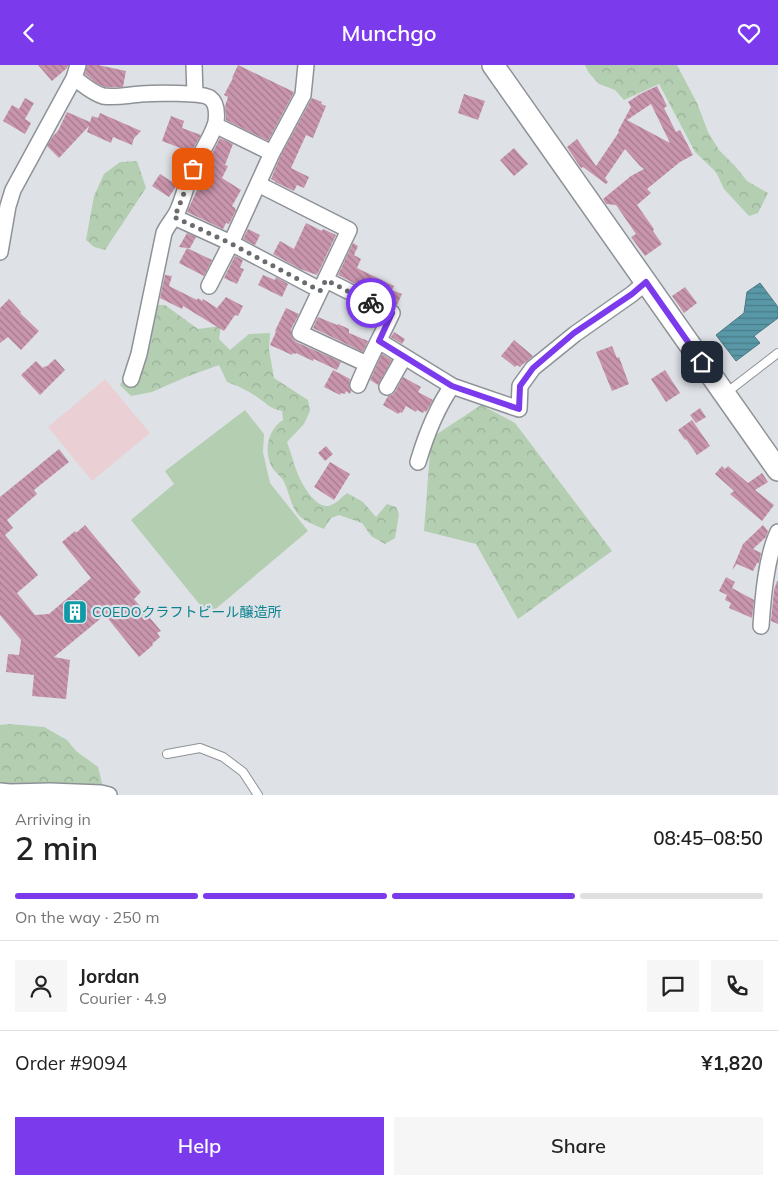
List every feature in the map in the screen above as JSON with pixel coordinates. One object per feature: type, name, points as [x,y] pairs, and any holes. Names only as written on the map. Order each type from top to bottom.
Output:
[{"type":"street","points":[[194,65],[195,94]]},
{"type":"street","points":[[209,286],[272,153],[303,95],[306,65]]},
{"type":"street","points":[[493,65],[778,470]]},
{"type":"street","points":[[0,251],[8,206],[13,190],[76,71],[92,91],[102,95],[123,97],[141,94],[195,94],[208,97],[215,103],[215,125],[193,169],[178,209],[164,233],[139,354],[131,379]]},
{"type":"street","points":[[215,125],[272,153]]},
{"type":"street","points":[[258,184],[350,230],[300,333],[366,364]]},
{"type":"street","points":[[174,217],[323,285],[392,313],[366,364],[358,385]]},
{"type":"street","points":[[379,341],[452,386],[519,409],[520,386],[533,368],[574,333],[632,294],[646,282]]},
{"type":"street","points":[[387,387],[404,357]]},
{"type":"street","points":[[418,462],[435,415],[452,386]]},
{"type":"street","points":[[760,626],[773,543],[778,532]]},
{"type":"street","points":[[0,791],[50,791],[101,793],[108,795]]},
{"type":"lane","points":[[724,394],[778,353]]},
{"type":"lane","points":[[167,754],[200,748],[223,757],[243,772],[258,795]]},
{"type":"shaded area","points":[[105,379],[150,433],[92,481],[48,427]]},
{"type":"green space","points":[[585,65],[677,65],[697,103],[708,132],[719,150],[747,181],[768,193],[758,213],[749,216],[724,189],[716,172],[695,152],[659,84],[624,100],[615,90],[599,84],[589,73]]},
{"type":"green space","points":[[137,161],[146,188],[105,250],[94,247],[86,240],[94,196],[104,174],[120,162]]},
{"type":"green space","points":[[144,305],[165,305],[198,329],[221,326],[219,339],[230,350],[249,334],[270,333],[269,349],[274,378],[308,400],[310,411],[304,424],[287,442],[297,472],[305,488],[323,506],[333,504],[347,493],[363,502],[376,517],[387,504],[396,507],[399,514],[395,538],[385,544],[371,536],[362,523],[339,515],[331,518],[324,529],[309,523],[299,516],[284,482],[273,469],[268,456],[268,442],[273,430],[283,420],[282,411],[271,407],[250,392],[227,382],[219,365],[152,392],[131,396],[120,385],[126,373],[135,331]]},
{"type":"green space","points":[[481,405],[515,423],[612,551],[518,619],[476,544],[424,531],[431,438]]},
{"type":"green space","points":[[245,410],[264,434],[263,452],[270,483],[308,531],[212,612],[205,611],[131,520],[174,484],[165,471]]},
{"type":"green space","points":[[0,725],[44,727],[67,740],[76,751],[98,767],[105,795],[0,795]]},
{"type":"water","points":[[760,283],[778,307],[778,318],[754,336],[760,343],[736,361],[716,335],[744,313],[747,292]]},
{"type":"building","points":[[38,65],[68,65],[52,81]]},
{"type":"building","points":[[87,65],[98,65],[126,71],[123,87],[105,87],[96,83],[85,74]]},
{"type":"building","points":[[238,65],[294,92],[268,141],[226,120],[225,106],[228,97],[224,95]]},
{"type":"building","points":[[657,86],[667,106],[664,108],[676,132],[680,130],[693,155],[680,162],[647,189],[651,193],[637,205],[662,244],[645,256],[631,237],[636,234],[616,205],[606,204],[603,199],[631,176],[644,169],[625,149],[605,178],[608,182],[606,184],[583,167],[581,168],[567,147],[577,139],[596,166],[619,132],[631,107],[628,102]],"holes":[[[651,104],[670,143],[627,120]]]},
{"type":"building","points":[[464,94],[485,101],[478,120],[458,113]]},
{"type":"building","points":[[25,98],[34,103],[25,119],[31,123],[25,134],[3,121],[12,105],[19,109]]},
{"type":"building","points":[[312,98],[326,106],[313,138],[306,135],[291,168],[309,177],[304,188],[297,185],[294,191],[271,179],[280,157]]},
{"type":"building","points":[[67,112],[90,122],[92,116],[98,118],[100,113],[141,131],[134,138],[132,145],[113,137],[111,143],[87,132],[89,126],[59,158],[47,146],[58,131]]},
{"type":"building","points":[[171,116],[184,121],[182,128],[201,135],[191,152],[162,141]]},
{"type":"building","points":[[220,138],[233,144],[225,165],[228,166],[222,178],[241,190],[232,206],[236,210],[229,224],[226,223],[223,229],[187,212],[198,188],[196,187],[197,184]]},
{"type":"building","points":[[514,148],[528,164],[514,176],[500,160]]},
{"type":"building","points":[[160,174],[177,185],[169,197],[152,186]]},
{"type":"building","points":[[306,223],[336,235],[317,275],[300,269],[273,254],[280,241],[294,249]]},
{"type":"building","points":[[248,229],[260,235],[255,245],[243,239]]},
{"type":"building","points":[[187,233],[196,237],[190,248],[179,247]]},
{"type":"building","points":[[353,243],[358,246],[354,255],[361,259],[357,268],[394,286],[392,290],[402,294],[397,305],[338,275]]},
{"type":"building","points":[[187,248],[212,260],[204,276],[179,263]]},
{"type":"building","points":[[235,256],[243,260],[240,268],[244,269],[237,284],[224,278]]},
{"type":"building","points":[[165,275],[172,276],[169,286],[197,300],[198,298],[202,301],[203,299],[217,308],[226,297],[243,306],[238,316],[235,315],[224,331],[183,306],[182,309],[160,298]]},
{"type":"building","points":[[263,275],[275,280],[276,277],[288,284],[282,297],[258,285]]},
{"type":"building","points":[[685,287],[697,303],[684,313],[672,296]]},
{"type":"building","points":[[9,299],[20,313],[39,331],[21,350],[8,337],[0,343],[0,308]]},
{"type":"building","points":[[286,308],[299,314],[291,329],[293,339],[341,362],[337,370],[314,359],[313,361],[296,353],[292,355],[270,345]]},
{"type":"building","points":[[318,317],[349,329],[349,333],[368,341],[363,352],[313,328]]},
{"type":"building","points":[[394,332],[405,339],[402,344],[391,337]]},
{"type":"building","points":[[514,340],[533,356],[520,367],[517,365],[515,367],[501,356]]},
{"type":"building","points":[[612,346],[617,358],[619,357],[629,384],[612,391],[596,352]]},
{"type":"building","points":[[382,354],[392,360],[378,385],[370,380]]},
{"type":"building","points":[[55,359],[65,370],[40,395],[21,375],[36,361],[43,368]]},
{"type":"building","points":[[333,370],[350,379],[350,394],[346,391],[345,394],[341,393],[340,395],[324,387]]},
{"type":"building","points":[[665,370],[680,393],[666,402],[651,379]]},
{"type":"building","points":[[403,377],[421,387],[418,392],[433,400],[426,412],[424,411],[423,413],[417,410],[416,412],[406,406],[402,413],[398,414],[383,405],[388,396],[395,392]]},
{"type":"building","points":[[700,408],[706,417],[696,423],[690,415]]},
{"type":"building","points":[[692,420],[710,446],[697,455],[678,430]]},
{"type":"building","points":[[326,446],[333,454],[325,461],[318,453]]},
{"type":"building","name":"COEDOクラフトビール醸造所","points":[[59,449],[69,462],[34,490],[37,494],[7,520],[13,528],[5,535],[38,575],[17,593],[35,615],[49,614],[91,578],[62,542],[85,525],[141,592],[134,599],[161,631],[157,633],[160,637],[139,657],[105,615],[54,657],[70,660],[66,699],[32,696],[34,675],[6,672],[8,654],[19,655],[21,640],[0,615],[0,497]]},
{"type":"building","points":[[330,462],[350,474],[334,500],[314,487]]},
{"type":"building","points":[[722,466],[725,469],[728,466],[748,483],[762,473],[768,482],[755,490],[774,505],[762,521],[730,494],[734,491],[715,474]]},
{"type":"building","points":[[763,525],[768,531],[766,537],[753,549],[761,553],[759,563],[757,563],[753,571],[737,564],[732,570],[743,544]]},
{"type":"building","points":[[726,577],[735,582],[732,588],[754,600],[752,618],[729,608],[731,603],[725,600],[727,595],[719,591]]},
{"type":"building","points":[[777,581],[778,624],[771,621],[774,590]]},
{"type":"way so far","points":[[193,169],[174,217],[230,243],[320,291],[326,280],[371,303]]},
{"type":"place","name":"COEDOクラフトビール醸造所","points":[[75,612]]},
{"type":"route","points":[[371,303],[392,313],[379,341],[452,386],[519,409],[520,386],[533,368],[574,333],[632,294],[646,282],[702,362]]}]
